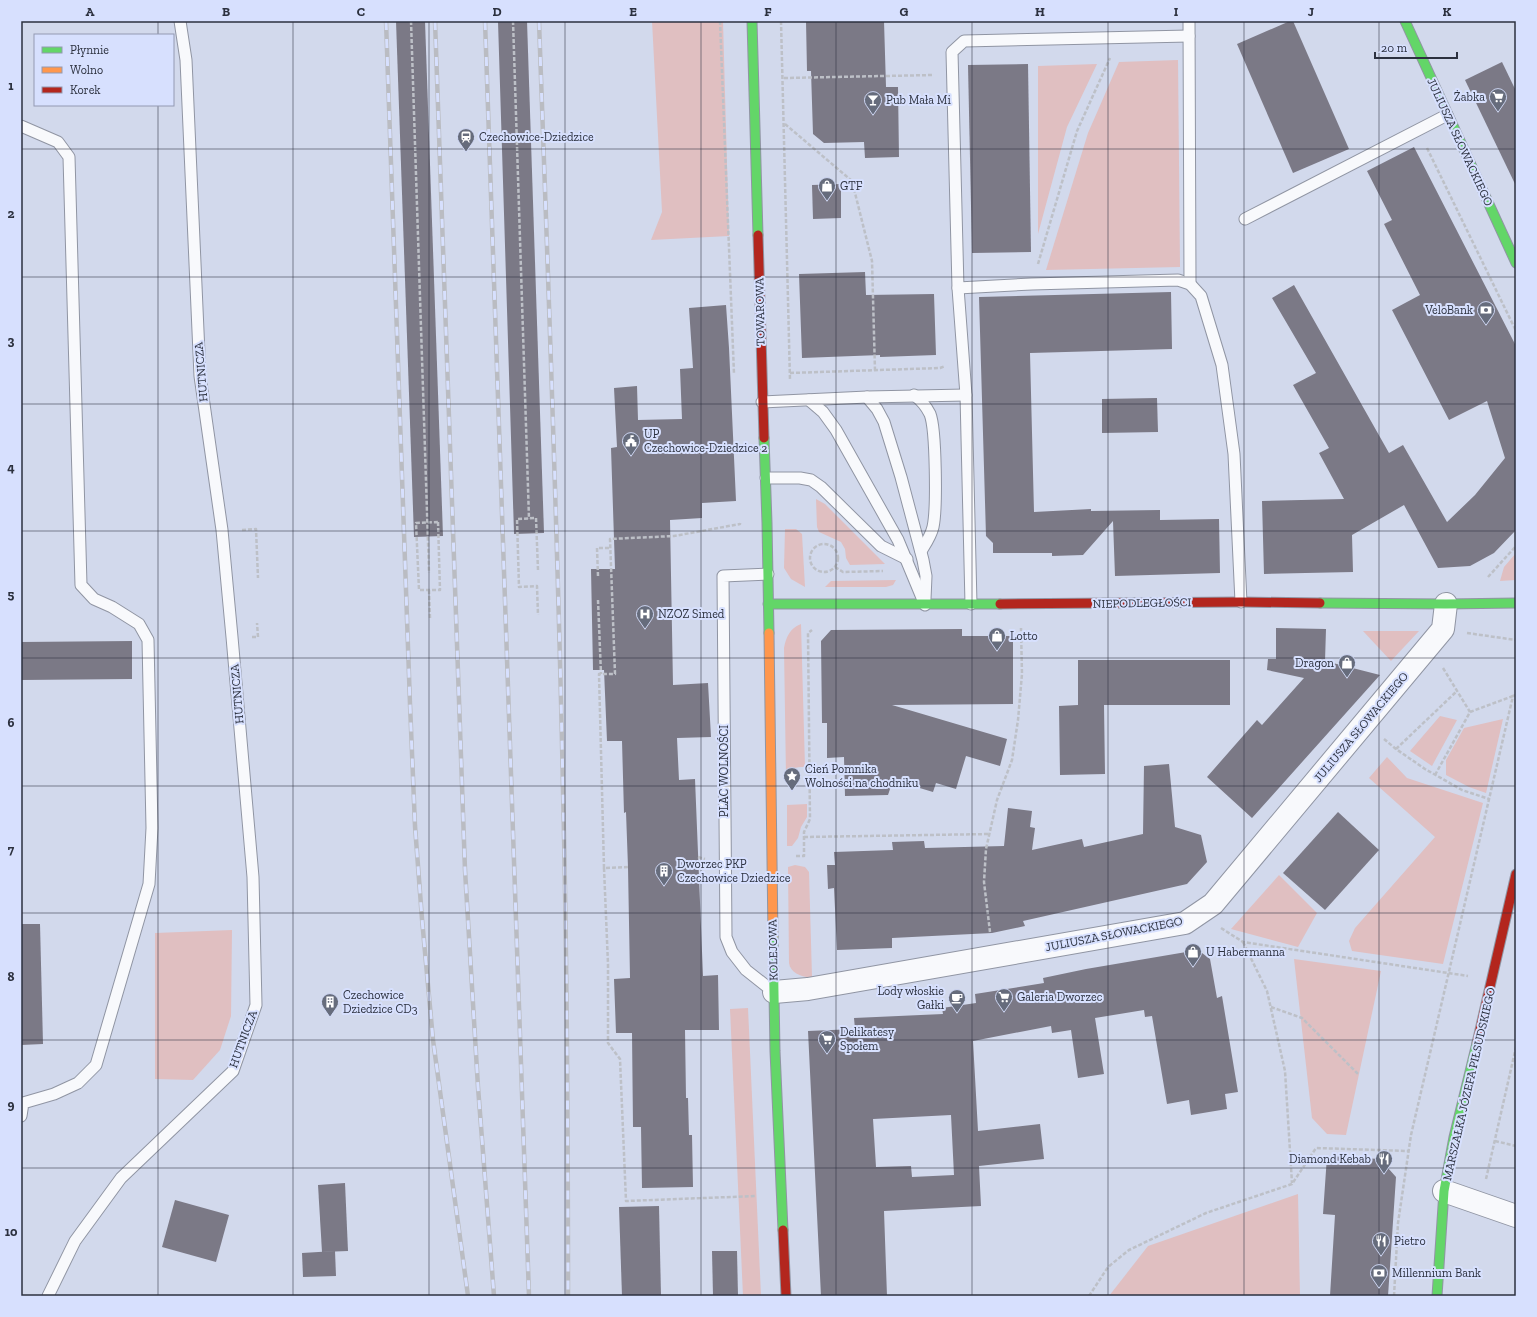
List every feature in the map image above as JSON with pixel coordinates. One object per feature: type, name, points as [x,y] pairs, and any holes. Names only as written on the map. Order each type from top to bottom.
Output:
[{"type":"street","name":"TOWAROWA","points":[[752,21],[762,402],[766,478],[768,604]]},
{"type":"street","name":"JULIUSZA SŁOWACKIEGO","points":[[1405,21],[1447,116],[1516,263]]},
{"type":"street","name":"NIEPODLEGŁOŚCI","points":[[768,604],[925,605],[1241,602],[1446,604],[1516,603]]},
{"type":"street","name":"KOLEJOWA","points":[[768,604],[775,1051],[786,1296]]},
{"type":"street","points":[[1436,637],[1446,604]]},
{"type":"street","name":"JULIUSZA SŁOWACKIEGO","points":[[774,992],[808,989],[1185,923],[1213,904],[1436,637]]},
{"type":"street","name":"MARSZAŁKA JÓZEFA PIŁSUDSKIEGO","points":[[1437,1296],[1444,1191],[1454,1137],[1516,874]]},
{"type":"street","points":[[1444,1191],[1516,1216]]},
{"type":"lane","name":"HUTNICZA","points":[[48,1296],[75,1241],[121,1178],[233,1071],[256,1005],[253,878],[232,637],[222,530],[200,376],[186,60],[180,21]]},
{"type":"lane","points":[[1189,21],[1190,284]]},
{"type":"lane","points":[[971,604],[966,395],[958,288],[952,52],[964,41],[1189,36]]},
{"type":"lane","points":[[1245,219],[1447,116]]},
{"type":"lane","points":[[21,126],[58,142],[69,157],[81,586],[94,599],[112,607],[139,624],[148,640],[152,828],[149,884],[96,1065],[78,1084],[54,1094],[23,1103],[21,1116]]},
{"type":"lane","points":[[958,288],[1032,284],[1178,280],[1190,284],[1201,296],[1222,365],[1234,454],[1241,602]]},
{"type":"lane","points":[[762,402],[914,395],[966,395]]},
{"type":"lane","points":[[914,395],[923,402],[930,414],[934,458],[935,511],[933,527],[929,538],[921,551]]},
{"type":"lane","points":[[867,397],[884,422],[901,477],[921,551],[926,576],[925,605]]},
{"type":"lane","points":[[809,400],[823,412],[836,430],[898,540],[925,605]]},
{"type":"lane","points":[[766,478],[800,478],[810,480],[821,487],[881,546],[892,553],[907,559]]},
{"type":"lane","name":"PLAC WOLNOŚCI","points":[[768,574],[722,576],[724,649],[724,859],[726,937],[732,952],[746,970],[774,992]]},
{"type":"path","points":[[411,21],[429,573]]},
{"type":"path","points":[[513,21],[529,519]]},
{"type":"path","points":[[720,21],[734,382]]},
{"type":"path","points":[[781,21],[784,78],[790,383]]},
{"type":"path","points":[[1032,284],[1077,131],[1120,37]]},
{"type":"path","points":[[784,78],[952,74]]},
{"type":"path","points":[[785,123],[852,181],[872,261],[875,371]]},
{"type":"path","points":[[790,373],[940,368],[949,364],[961,329]]},
{"type":"path","points":[[601,674],[615,674],[610,539],[674,536],[740,524],[740,516]]},
{"type":"path","points":[[538,570],[536,518],[517,519],[519,587],[537,586],[538,615]]},
{"type":"path","points":[[438,522],[440,590],[419,590],[416,523],[427,523],[438,522]]},
{"type":"path","points":[[256,537],[258,578]]},
{"type":"path","points":[[822,543],[828,544],[835,549],[837,553],[837,563],[831,570],[823,572],[812,566],[809,559],[811,550],[814,547],[822,543]]},
{"type":"path","points":[[1489,576],[1516,546]]},
{"type":"path","points":[[598,576],[597,548],[610,548]]},
{"type":"path","points":[[429,590],[430,618]]},
{"type":"path","points":[[598,600],[601,674],[599,674],[604,868],[608,964],[608,1043],[620,1059],[626,1201],[761,1196]]},
{"type":"path","points":[[993,957],[984,882],[986,849],[997,800],[1012,760],[1018,720],[1022,674],[1021,624]]},
{"type":"path","points":[[804,856],[804,832],[810,819],[811,792],[808,633],[815,627]]},
{"type":"path","points":[[1470,712],[1457,691],[1436,637],[1516,640]]},
{"type":"path","points":[[1396,749],[1457,691]]},
{"type":"path","points":[[1435,775],[1470,712],[1514,695]]},
{"type":"path","points":[[1394,1296],[1398,1223],[1411,1135],[1514,695]]},
{"type":"path","points":[[1364,722],[1396,749],[1435,775],[1462,790],[1489,799]]},
{"type":"path","points":[[804,837],[990,834]]},
{"type":"path","points":[[604,868],[628,867]]},
{"type":"path","points":[[1199,913],[1243,942],[1448,972]]},
{"type":"path","points":[[1243,942],[1267,991],[1285,1071],[1292,1184]]},
{"type":"path","points":[[1271,1007],[1302,1018],[1358,1074]]},
{"type":"path","points":[[1485,1184],[1516,1047]]},
{"type":"path","points":[[1495,1141],[1516,1146]]},
{"type":"path","points":[[1089,1296],[1108,1267],[1129,1250],[1206,1213],[1292,1184],[1316,1148],[1408,1151]]},
{"type":"shaded area","points":[[652,21],[723,21],[729,236],[651,240],[662,212]]},
{"type":"shaded area","points":[[1178,60],[1180,267],[1046,270],[1088,133],[1119,62]]},
{"type":"shaded area","points":[[1097,64],[1067,127],[1038,234],[1038,66]]},
{"type":"shaded area","points":[[816,499],[825,504],[885,564],[850,565],[841,542],[819,532],[817,527]]},
{"type":"shaded area","points":[[785,529],[796,529],[802,534],[805,587],[791,579],[784,568]]},
{"type":"shaded area","points":[[1516,553],[1516,580],[1500,581],[1504,567]]},
{"type":"shaded area","points":[[896,580],[893,585],[886,587],[825,587],[831,581]]},
{"type":"shaded area","points":[[801,624],[805,767],[793,769],[786,777],[784,648],[791,630]]},
{"type":"shaded area","points":[[1363,631],[1419,631],[1391,661]]},
{"type":"shaded area","points":[[1440,716],[1457,720],[1432,766],[1410,751]]},
{"type":"shaded area","points":[[1503,719],[1486,793],[1469,787],[1446,775],[1446,760],[1464,728]]},
{"type":"shaded area","points":[[1387,757],[1407,778],[1483,803],[1443,964],[1352,951],[1349,941],[1355,928],[1435,837],[1369,778]]},
{"type":"shaded area","points":[[807,804],[807,817],[801,827],[798,838],[792,846],[787,846],[787,805]]},
{"type":"shaded area","points":[[795,865],[805,867],[809,872],[812,977],[805,977],[794,972],[789,963],[788,867]]},
{"type":"shaded area","points":[[1279,875],[1317,913],[1298,947],[1231,929]]},
{"type":"shaded area","points":[[232,930],[231,1016],[220,1050],[193,1080],[155,1079],[155,933]]},
{"type":"shaded area","points":[[1294,959],[1381,971],[1346,1135],[1327,1134],[1312,1118]]},
{"type":"shaded area","points":[[748,1008],[761,1296],[743,1296],[730,1009]]},
{"type":"shaded area","points":[[1298,1194],[1300,1296],[1109,1296],[1148,1246]]},
{"type":"building","points":[[396,21],[425,21],[443,536],[414,537]]},
{"type":"building","points":[[498,21],[527,21],[544,533],[514,534]]},
{"type":"building","points":[[806,21],[884,21],[886,87],[898,87],[899,157],[865,158],[864,142],[824,143],[813,134],[811,71],[807,71]]},
{"type":"building","points":[[1293,21],[1349,149],[1293,173],[1237,44]]},
{"type":"building","name":"Żabka","points":[[1502,62],[1516,91],[1516,186],[1465,80]]},
{"type":"building","points":[[1028,64],[1031,252],[972,253],[968,65]]},
{"type":"building","points":[[1414,147],[1516,346],[1516,530],[1494,553],[1470,566],[1438,568],[1404,505],[1352,535],[1353,572],[1264,574],[1262,501],[1344,499],[1319,453],[1329,448],[1293,385],[1316,373],[1272,298],[1294,285],[1389,453],[1403,445],[1447,522],[1475,495],[1505,458],[1487,401],[1449,420],[1392,310],[1420,295],[1384,224],[1392,220],[1367,171]]},
{"type":"building","name":"GTF","points":[[841,184],[841,218],[813,219],[812,185]]},
{"type":"building","points":[[865,272],[866,295],[934,294],[936,355],[880,357],[880,355],[802,358],[799,274]]},
{"type":"building","points":[[1171,292],[1172,349],[1030,353],[1034,512],[1091,509],[1091,511],[1160,510],[1160,520],[1219,519],[1220,573],[1115,576],[1113,521],[1083,555],[1052,556],[1052,553],[993,553],[993,543],[986,536],[979,297]]},
{"type":"building","points":[[726,305],[736,501],[702,503],[702,518],[670,520],[673,685],[708,683],[711,737],[677,738],[679,780],[695,779],[703,976],[718,975],[719,1030],[685,1030],[686,1098],[688,1098],[689,1135],[692,1135],[693,1187],[642,1188],[641,1127],[633,1127],[632,1033],[616,1033],[614,979],[630,978],[628,867],[626,812],[624,813],[622,741],[607,741],[604,670],[593,670],[591,569],[615,569],[611,448],[617,447],[614,388],[637,386],[638,420],[682,419],[680,369],[693,368],[689,308]]},
{"type":"building","points":[[1157,398],[1158,432],[1102,433],[1102,399]]},
{"type":"building","points":[[1276,628],[1326,629],[1325,661],[1380,675],[1252,818],[1207,777],[1257,720],[1262,725],[1304,678],[1267,670],[1268,659],[1276,659]]},
{"type":"building","points":[[962,629],[962,636],[1013,636],[1013,704],[892,705],[1007,739],[1000,766],[966,756],[956,789],[936,783],[933,792],[893,780],[888,795],[845,796],[844,757],[827,758],[827,723],[822,723],[821,641],[831,630]]},
{"type":"building","points":[[132,641],[132,679],[21,680],[21,642]]},
{"type":"building","points":[[1078,660],[1230,660],[1230,705],[1104,705],[1105,774],[1060,775],[1059,706],[1078,705]]},
{"type":"building","points":[[1169,764],[1175,827],[1201,835],[1207,862],[1187,884],[1023,921],[1025,926],[992,933],[892,938],[892,948],[837,950],[834,888],[828,889],[827,865],[835,865],[834,852],[893,850],[892,842],[924,841],[925,848],[1004,846],[1008,808],[1032,811],[1030,827],[1035,828],[1032,850],[1082,839],[1084,847],[1143,834],[1144,766]]},
{"type":"building","points":[[1338,812],[1379,850],[1325,910],[1283,873]]},
{"type":"building","points":[[21,924],[40,924],[43,1044],[21,1045]]},
{"type":"building","points":[[1198,950],[1210,959],[1217,998],[1222,996],[1238,1092],[1225,1094],[1227,1109],[1191,1115],[1189,1100],[1167,1104],[1152,1016],[1145,1017],[1144,1010],[1095,1018],[1104,1074],[1078,1078],[1071,1030],[1052,1033],[1051,1026],[973,1041],[978,1131],[1040,1124],[1044,1159],[979,1166],[981,1206],[884,1211],[887,1296],[821,1296],[808,1031],[855,1029],[854,1018],[943,1014],[942,1008],[976,1003],[975,994],[1044,983],[1043,978],[1086,969]],"holes":[[[951,1115],[954,1175],[912,1177],[911,1166],[876,1167],[873,1119]]]},
{"type":"building","points":[[1327,1156],[1380,1159],[1396,1177],[1388,1296],[1330,1296],[1335,1215],[1323,1214]]},
{"type":"building","points":[[345,1183],[348,1251],[322,1252],[318,1185]]},
{"type":"building","points":[[175,1200],[229,1215],[216,1262],[162,1247]]},
{"type":"building","points":[[659,1206],[661,1296],[622,1296],[619,1207]]},
{"type":"building","points":[[335,1251],[336,1276],[303,1277],[302,1253]]},
{"type":"building","points":[[712,1251],[737,1251],[738,1296],[713,1296]]},
{"type":"railway","points":[[386,21],[415,826],[433,1040],[468,1296]]},
{"type":"railway","points":[[435,21],[465,870],[478,1087],[494,1296]]},
{"type":"railway","points":[[485,21],[529,1296]]},
{"type":"railway","points":[[539,21],[561,694],[566,979],[568,1296]]},
{"type":"traffic: fast","points":[[752,21],[758,235]]},
{"type":"traffic: fast","points":[[1405,21],[1516,263]]},
{"type":"traffic: fast","points":[[764,438],[769,633]]},
{"type":"traffic: fast","points":[[1320,603],[1516,603]]},
{"type":"traffic: fast","points":[[768,604],[1000,604]]},
{"type":"traffic: fast","points":[[773,936],[775,1051],[783,1230]]},
{"type":"traffic: fast","points":[[1437,1296],[1444,1191],[1454,1137],[1477,1043]]},
{"type":"traffic: slow","points":[[769,633],[773,936]]},
{"type":"traffic: jam","points":[[758,235],[764,438]]},
{"type":"traffic: jam","points":[[1000,604],[1241,602],[1320,603]]},
{"type":"traffic: jam","points":[[1477,1043],[1516,874]]},
{"type":"traffic: jam","points":[[783,1230],[786,1296]]},
{"type":"place","name":"Żabka","points":[[1498,112]]},
{"type":"place","name":"Pub Mała Mi","points":[[873,115]]},
{"type":"place","name":"Czechowice-Dziedzice","points":[[466,152]]},
{"type":"place","name":"GTF","points":[[827,201]]},
{"type":"place","name":"VeloBank","points":[[1486,325]]},
{"type":"place","name":"UP Czechowice-Dziedzice 2","points":[[631,456]]},
{"type":"place","name":"NZOZ Simed","points":[[645,629]]},
{"type":"place","name":"Lotto","points":[[997,651]]},
{"type":"place","name":"Dragon","points":[[1347,678]]},
{"type":"place","name":"Cień Pomnika Wolności na chodniku","points":[[792,791]]},
{"type":"place","name":"Dworzec PKP Czechowice Dziedzice","points":[[664,886]]},
{"type":"place","name":"U Habermanna","points":[[1193,967]]},
{"type":"place","name":"Galeria Dworzec","points":[[1004,1012]]},
{"type":"place","name":"Lody włoskie Gałki","points":[[957,1013]]},
{"type":"place","name":"Czechowice Dziedzice CD3","points":[[330,1017]]},
{"type":"place","name":"Delikatesy Społem","points":[[827,1054]]},
{"type":"place","name":"Diamond Kebab","points":[[1384,1174]]},
{"type":"place","name":"Pietro","points":[[1381,1256]]},
{"type":"place","name":"Millennium Bank","points":[[1379,1288]]}]
